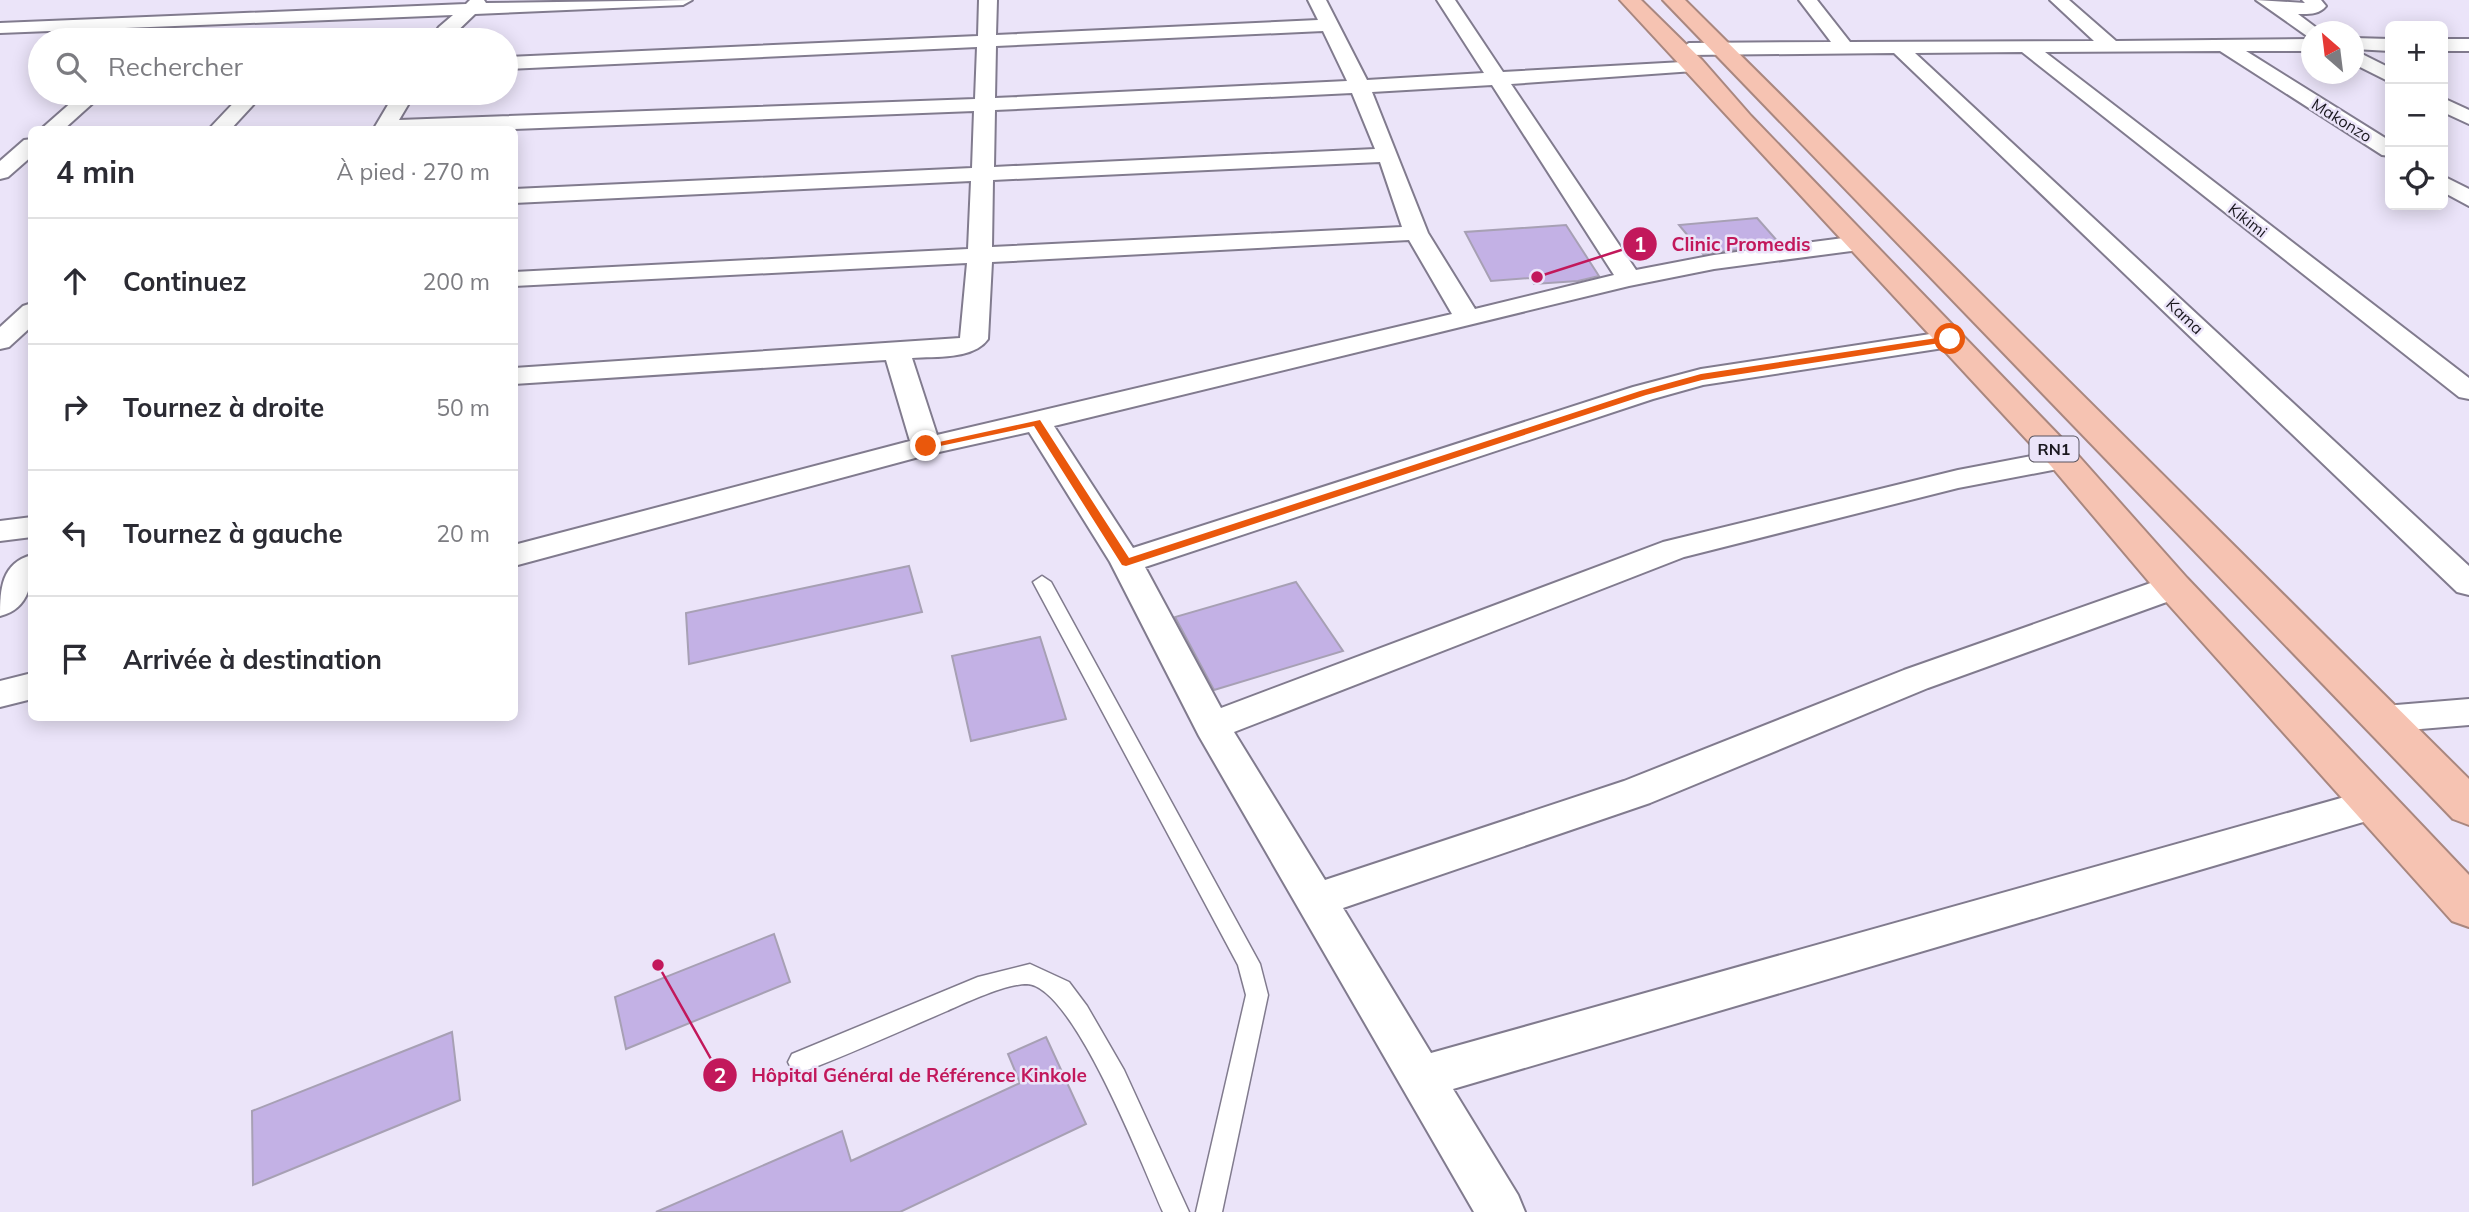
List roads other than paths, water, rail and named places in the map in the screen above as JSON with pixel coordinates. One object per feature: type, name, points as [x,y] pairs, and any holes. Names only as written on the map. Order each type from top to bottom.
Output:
[{"type":"highway","name":"RN1","points":[[1630,0],[1698,54],[2384,719],[2469,807]]},
{"type":"highway","name":"RN1","points":[[1674,0],[1698,54],[1743,121],[2063,459],[2174,587],[2469,907]]},
{"type":"street","points":[[0,27],[475,5],[683,0]]},
{"type":"street","points":[[518,376],[969,344],[975,339],[980,256],[988,0]]},
{"type":"street","points":[[1317,0],[1359,85],[1416,233],[1467,317]]},
{"type":"street","points":[[1446,0],[1629,279]]},
{"type":"street","points":[[1808,0],[1844,47]]},
{"type":"street","points":[[2059,0],[2110,45]]},
{"type":"street","points":[[2271,4],[2311,9],[2317,6],[2311,0]]},
{"type":"street","points":[[2271,4],[2301,24]]},
{"type":"street","points":[[451,28],[475,5]]},
{"type":"street","points":[[0,21],[17,7]]},
{"type":"street","points":[[318,28],[333,13]]},
{"type":"street","points":[[171,28],[181,20]]},
{"type":"street","points":[[518,62],[1329,25]]},
{"type":"street","points":[[9,46],[28,32]]},
{"type":"street","points":[[2364,44],[2385,45]]},
{"type":"street","name":"Makonzo","points":[[2222,45],[2385,147]]},
{"type":"street","points":[[434,126],[1498,80],[1698,54],[1844,47],[1900,49],[2301,45]]},
{"type":"street","points":[[2448,45],[2469,45]]},
{"type":"street","name":"Kikimi","points":[[2028,48],[2469,391]]},
{"type":"street","name":"Kama","points":[[1900,49],[2469,584]]},
{"type":"street","points":[[2364,62],[2385,73]]},
{"type":"street","points":[[55,126],[80,105]]},
{"type":"street","points":[[222,126],[242,105]]},
{"type":"street","points":[[385,126],[398,105]]},
{"type":"street","points":[[2448,107],[2469,118]]},
{"type":"street","points":[[0,172],[28,148]]},
{"type":"street","points":[[518,197],[1388,155]]},
{"type":"street","points":[[2448,186],[2469,199]]},
{"type":"street","points":[[518,279],[1416,233]]},
{"type":"street","points":[[518,555],[926,446],[1037,422],[1629,279],[1714,262],[1859,243]]},
{"type":"street","points":[[0,341],[28,315]]},
{"type":"street","points":[[1126,562],[1678,384],[1743,370],[1950,339]]},
{"type":"street","points":[[896,350],[926,446]]},
{"type":"street","points":[[1037,422],[1126,562],[1212,726],[1501,1212]]},
{"type":"street","points":[[1212,726],[1674,549],[1958,479],[2063,459]]},
{"type":"street","points":[[0,531],[28,528]]},
{"type":"street","points":[[0,605],[28,570]]},
{"type":"street","points":[[1314,901],[1637,792],[1916,679],[2174,587]]},
{"type":"street","points":[[0,694],[28,687]]},
{"type":"street","points":[[2384,719],[2469,712]]},
{"type":"street","points":[[1422,1077],[2373,804]]},
{"type":"lane","points":[[1042,582],[1249,964],[1257,995],[1209,1212]]},
{"type":"lane","points":[[800,1062],[986,984],[1030,974],[1061,989],[1079,1013],[1116,1078],[1176,1212]]},
{"type":"place","name":"Clinic Promedis","points":[[1537,277]]},
{"type":"place","name":"Hôpital Général de Référence Kinkole","points":[[658,965]]}]
